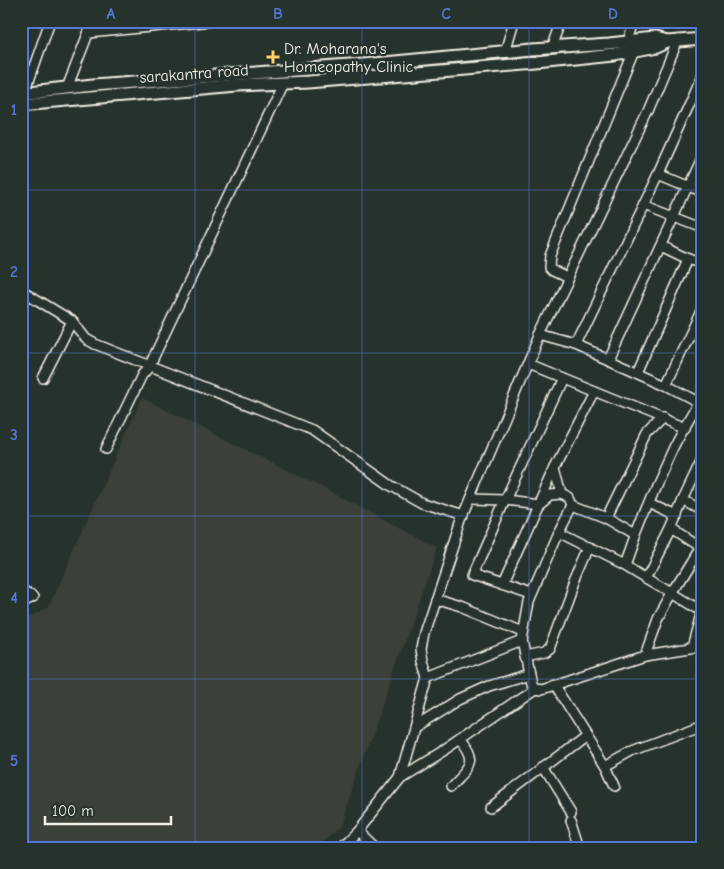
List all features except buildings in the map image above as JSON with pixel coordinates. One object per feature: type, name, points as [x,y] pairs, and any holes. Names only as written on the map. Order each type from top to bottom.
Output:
[{"type":"street","points":[[23,96],[50,21]]},
{"type":"street","points":[[67,88],[94,21]]},
{"type":"street","points":[[89,33],[142,25],[212,21]]},
{"type":"street","points":[[505,52],[514,21]]},
{"type":"street","points":[[552,48],[562,21]]},
{"type":"street","points":[[568,277],[549,268],[550,256],[631,47],[634,21]]},
{"type":"street","name":"sarakantra road","points":[[23,96],[93,85],[353,66],[552,48],[656,47],[672,41],[703,39]]},
{"type":"street","points":[[400,777],[428,678],[421,649],[435,599],[464,516],[540,334],[648,111],[672,41]]},
{"type":"street","name":"sarakantra road","points":[[23,96],[283,83],[537,63],[615,55],[631,47]]},
{"type":"street","points":[[576,344],[658,174],[703,74]]},
{"type":"street","points":[[106,449],[142,375],[149,366],[283,83]]},
{"type":"street","points":[[608,359],[702,157]]},
{"type":"street","points":[[658,174],[703,193]]},
{"type":"street","points":[[643,205],[703,228]]},
{"type":"street","points":[[661,246],[703,264]]},
{"type":"street","points":[[638,372],[688,259]]},
{"type":"street","points":[[21,290],[72,321],[86,339],[149,366],[284,417],[312,430],[398,490],[422,503],[464,516]]},
{"type":"street","points":[[666,385],[703,307]]},
{"type":"street","points":[[43,378],[72,321]]},
{"type":"street","points":[[540,334],[576,344],[666,385],[698,402]]},
{"type":"street","points":[[528,364],[685,428]]},
{"type":"street","points":[[531,595],[472,575],[562,378]]},
{"type":"street","points":[[502,586],[555,467],[594,392]]},
{"type":"street","points":[[625,565],[635,535],[670,452],[703,393]]},
{"type":"street","points":[[606,518],[647,434],[663,418]]},
{"type":"street","points":[[646,578],[671,529],[683,500],[699,476],[703,458]]},
{"type":"street","points":[[555,467],[562,494]]},
{"type":"street","points":[[471,499],[539,504],[550,495],[562,494],[570,498],[573,505],[606,518],[635,535]]},
{"type":"street","points":[[683,500],[703,511]]},
{"type":"street","points":[[649,503],[677,516]]},
{"type":"street","points":[[573,505],[529,602],[523,636],[525,657],[531,683],[536,688],[541,689],[645,655],[703,646]]},
{"type":"street","points":[[645,655],[658,619],[701,549],[671,529]]},
{"type":"street","points":[[560,532],[625,565],[702,609],[692,647]]},
{"type":"street","points":[[525,657],[544,653],[550,649],[590,547]]},
{"type":"street","points":[[21,590],[33,598],[21,604]]},
{"type":"street","points":[[435,599],[462,607],[523,636]]},
{"type":"street","points":[[428,678],[523,636]]},
{"type":"street","points":[[415,727],[460,699],[489,686],[529,674]]},
{"type":"street","points":[[553,684],[605,766],[614,786]]},
{"type":"street","points":[[345,846],[400,777],[536,688]]},
{"type":"street","points":[[605,766],[632,751],[703,724]]},
{"type":"street","points":[[491,807],[585,736]]},
{"type":"street","points":[[451,786],[472,761],[469,749],[460,739]]},
{"type":"street","points":[[543,767],[571,816],[580,848]]},
{"type":"street","points":[[357,831],[375,848]]},
{"type":"shaded area","points":[[142,398],[319,486],[437,548],[339,827],[316,848],[21,848],[21,621],[48,608]]},
{"type":"place","name":"Dr. Moharana's Homeopathy Clinic","points":[[273,57]]}]
